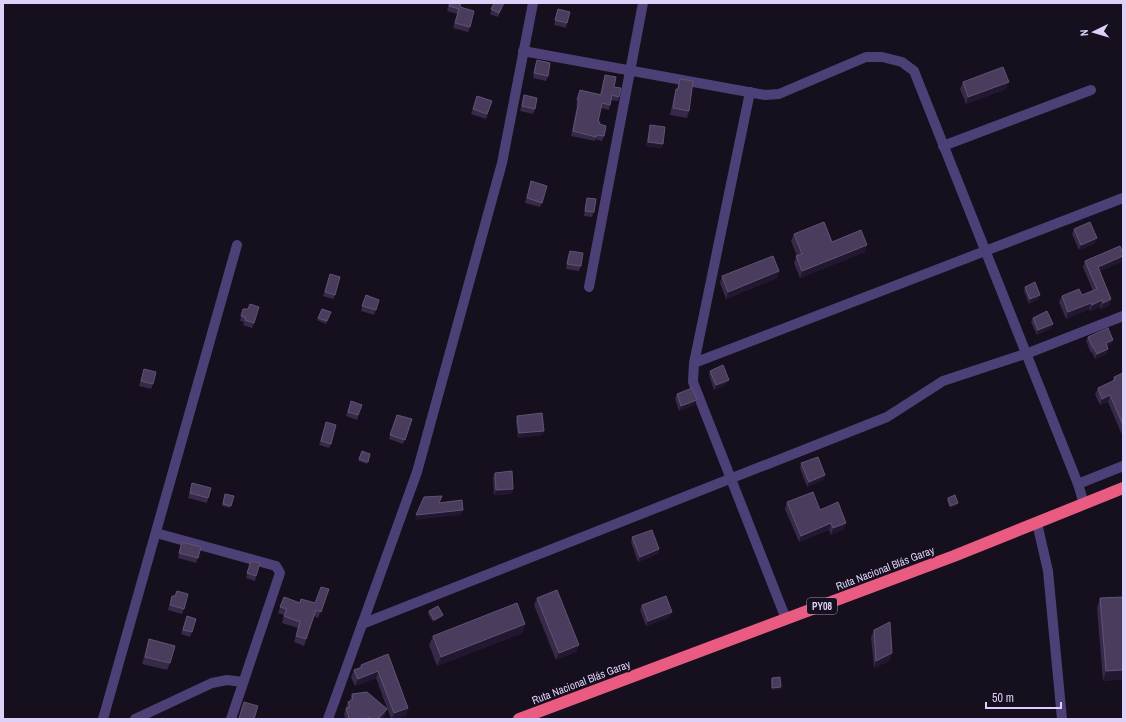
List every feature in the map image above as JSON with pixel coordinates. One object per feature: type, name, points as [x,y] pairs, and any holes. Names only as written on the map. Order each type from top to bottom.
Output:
[{"type":"highway","name":"Ruta Nacional Blás Garay","points":[[519,719],[954,556],[1123,488]]},
{"type":"street","points":[[328,719],[417,472],[502,163],[533,3]]},
{"type":"street","points":[[589,287],[643,3]]},
{"type":"street","points":[[523,51],[765,95],[778,94],[866,57],[882,57],[902,62],[914,71],[1078,484],[1084,504]]},
{"type":"street","points":[[944,146],[1091,90]]},
{"type":"street","points":[[750,92],[694,363],[693,382],[786,619]]},
{"type":"street","points":[[694,363],[1123,198]]},
{"type":"street","points":[[103,719],[237,244]]},
{"type":"street","points":[[362,624],[887,417],[943,381],[1026,354],[1123,316]]},
{"type":"street","points":[[1078,484],[1123,466]]},
{"type":"street","points":[[1037,523],[1048,571],[1062,719]]},
{"type":"street","points":[[156,533],[276,566],[280,573],[231,719]]},
{"type":"street","points":[[135,719],[212,683],[227,680],[243,682]]},
{"type":"building","points":[[450,3],[461,3],[460,7],[474,11],[470,27],[455,23],[459,9],[449,6]]},
{"type":"building","points":[[494,3],[504,3],[499,13],[491,9]]},
{"type":"building","points":[[558,9],[570,12],[567,23],[555,20]]},
{"type":"building","points":[[537,60],[550,63],[548,76],[534,73]]},
{"type":"building","points":[[1003,67],[1009,82],[968,97],[963,82]]},
{"type":"building","points":[[605,75],[616,77],[614,87],[621,88],[619,97],[612,95],[610,105],[602,103],[598,122],[600,122],[599,124],[606,126],[604,136],[597,135],[596,137],[573,131],[579,101],[577,100],[580,90],[601,95]]},
{"type":"building","points":[[680,79],[693,81],[689,111],[673,108],[676,89],[678,89]]},
{"type":"building","points":[[524,95],[537,98],[535,109],[522,106]]},
{"type":"building","points":[[477,96],[492,101],[487,114],[473,109]]},
{"type":"building","points":[[650,125],[665,127],[663,144],[648,142]]},
{"type":"building","points":[[531,181],[547,186],[542,203],[527,198]]},
{"type":"building","points":[[587,198],[596,199],[594,212],[585,211]]},
{"type":"building","points":[[824,222],[832,242],[861,230],[867,245],[802,271],[796,256],[802,254],[794,234]]},
{"type":"building","points":[[1090,222],[1097,238],[1081,245],[1074,229]]},
{"type":"building","points":[[1120,246],[1123,256],[1098,267],[1111,299],[1103,303],[1102,300],[1092,305],[1091,303],[1068,312],[1062,296],[1079,289],[1082,295],[1097,289],[1085,261]]},
{"type":"building","points":[[570,251],[583,253],[581,266],[567,264]]},
{"type":"building","points":[[773,256],[779,271],[728,292],[722,276]]},
{"type":"building","points":[[330,274],[340,277],[335,295],[325,292]]},
{"type":"building","points":[[1035,282],[1040,295],[1030,299],[1025,287]]},
{"type":"building","points":[[366,295],[379,300],[376,310],[362,306]]},
{"type":"building","points":[[250,304],[259,307],[254,323],[245,320],[246,318],[241,316],[243,309],[248,309]]},
{"type":"building","points":[[322,309],[331,312],[327,321],[318,318]]},
{"type":"building","points":[[1047,311],[1053,324],[1038,330],[1033,318]]},
{"type":"building","points":[[1108,328],[1113,340],[1106,343],[1108,349],[1097,354],[1088,337]]},
{"type":"building","points":[[723,365],[729,380],[716,385],[710,371]]},
{"type":"building","points":[[144,369],[156,372],[153,384],[141,381]]},
{"type":"building","points":[[1123,373],[1123,425],[1110,395],[1102,399],[1098,388],[1115,380],[1114,377]]},
{"type":"building","points":[[692,388],[697,400],[681,406],[677,394]]},
{"type":"building","points":[[351,401],[362,405],[358,415],[348,412]]},
{"type":"building","points":[[542,413],[544,431],[519,433],[517,416]]},
{"type":"building","points":[[397,415],[412,419],[405,440],[390,435]]},
{"type":"building","points":[[326,422],[336,425],[331,444],[321,441]]},
{"type":"building","points":[[362,451],[370,454],[368,462],[359,459]]},
{"type":"building","points":[[818,457],[825,475],[809,482],[801,463]]},
{"type":"building","points":[[512,471],[513,489],[496,490],[495,473]]},
{"type":"building","points":[[192,483],[211,488],[208,498],[190,493]]},
{"type":"building","points":[[813,492],[820,510],[838,502],[846,523],[833,528],[831,523],[801,536],[787,502]]},
{"type":"building","points":[[225,494],[234,496],[231,506],[223,504]]},
{"type":"building","points":[[955,495],[958,503],[950,506],[948,498]]},
{"type":"building","points":[[442,496],[439,503],[462,500],[463,510],[416,515],[424,497]]},
{"type":"building","points":[[652,530],[659,549],[640,557],[632,537]]},
{"type":"building","points":[[182,542],[201,547],[198,558],[179,553]]},
{"type":"building","points":[[251,561],[260,563],[256,576],[247,573]]},
{"type":"building","points":[[321,587],[329,589],[321,612],[316,610],[306,639],[296,636],[300,622],[284,616],[287,609],[280,607],[284,597],[300,603],[301,599],[315,603]]},
{"type":"building","points":[[557,590],[579,645],[559,653],[537,598]]},
{"type":"building","points":[[177,591],[188,594],[184,609],[170,605],[172,596],[175,596]]},
{"type":"building","points":[[666,596],[672,612],[648,621],[642,605]]},
{"type":"building","points":[[1123,597],[1123,670],[1106,671],[1100,598]]},
{"type":"building","points":[[517,603],[525,624],[441,657],[433,636]]},
{"type":"building","points":[[438,606],[443,615],[434,620],[429,611]]},
{"type":"building","points":[[187,616],[196,619],[192,632],[183,630]]},
{"type":"building","points":[[890,622],[892,653],[876,661],[874,630]]},
{"type":"building","points":[[149,639],[175,646],[170,663],[145,657]]},
{"type":"building","points":[[388,654],[408,708],[394,713],[378,671],[358,679],[354,670],[362,667],[361,665]]},
{"type":"building","points":[[780,677],[781,687],[772,688],[772,678]]},
{"type":"building","points":[[367,692],[387,709],[378,719],[371,719],[368,717],[367,719],[346,719],[349,718],[346,708],[350,707],[348,702],[353,700],[352,694]]},
{"type":"building","points":[[244,702],[258,706],[254,719],[239,718]]}]
